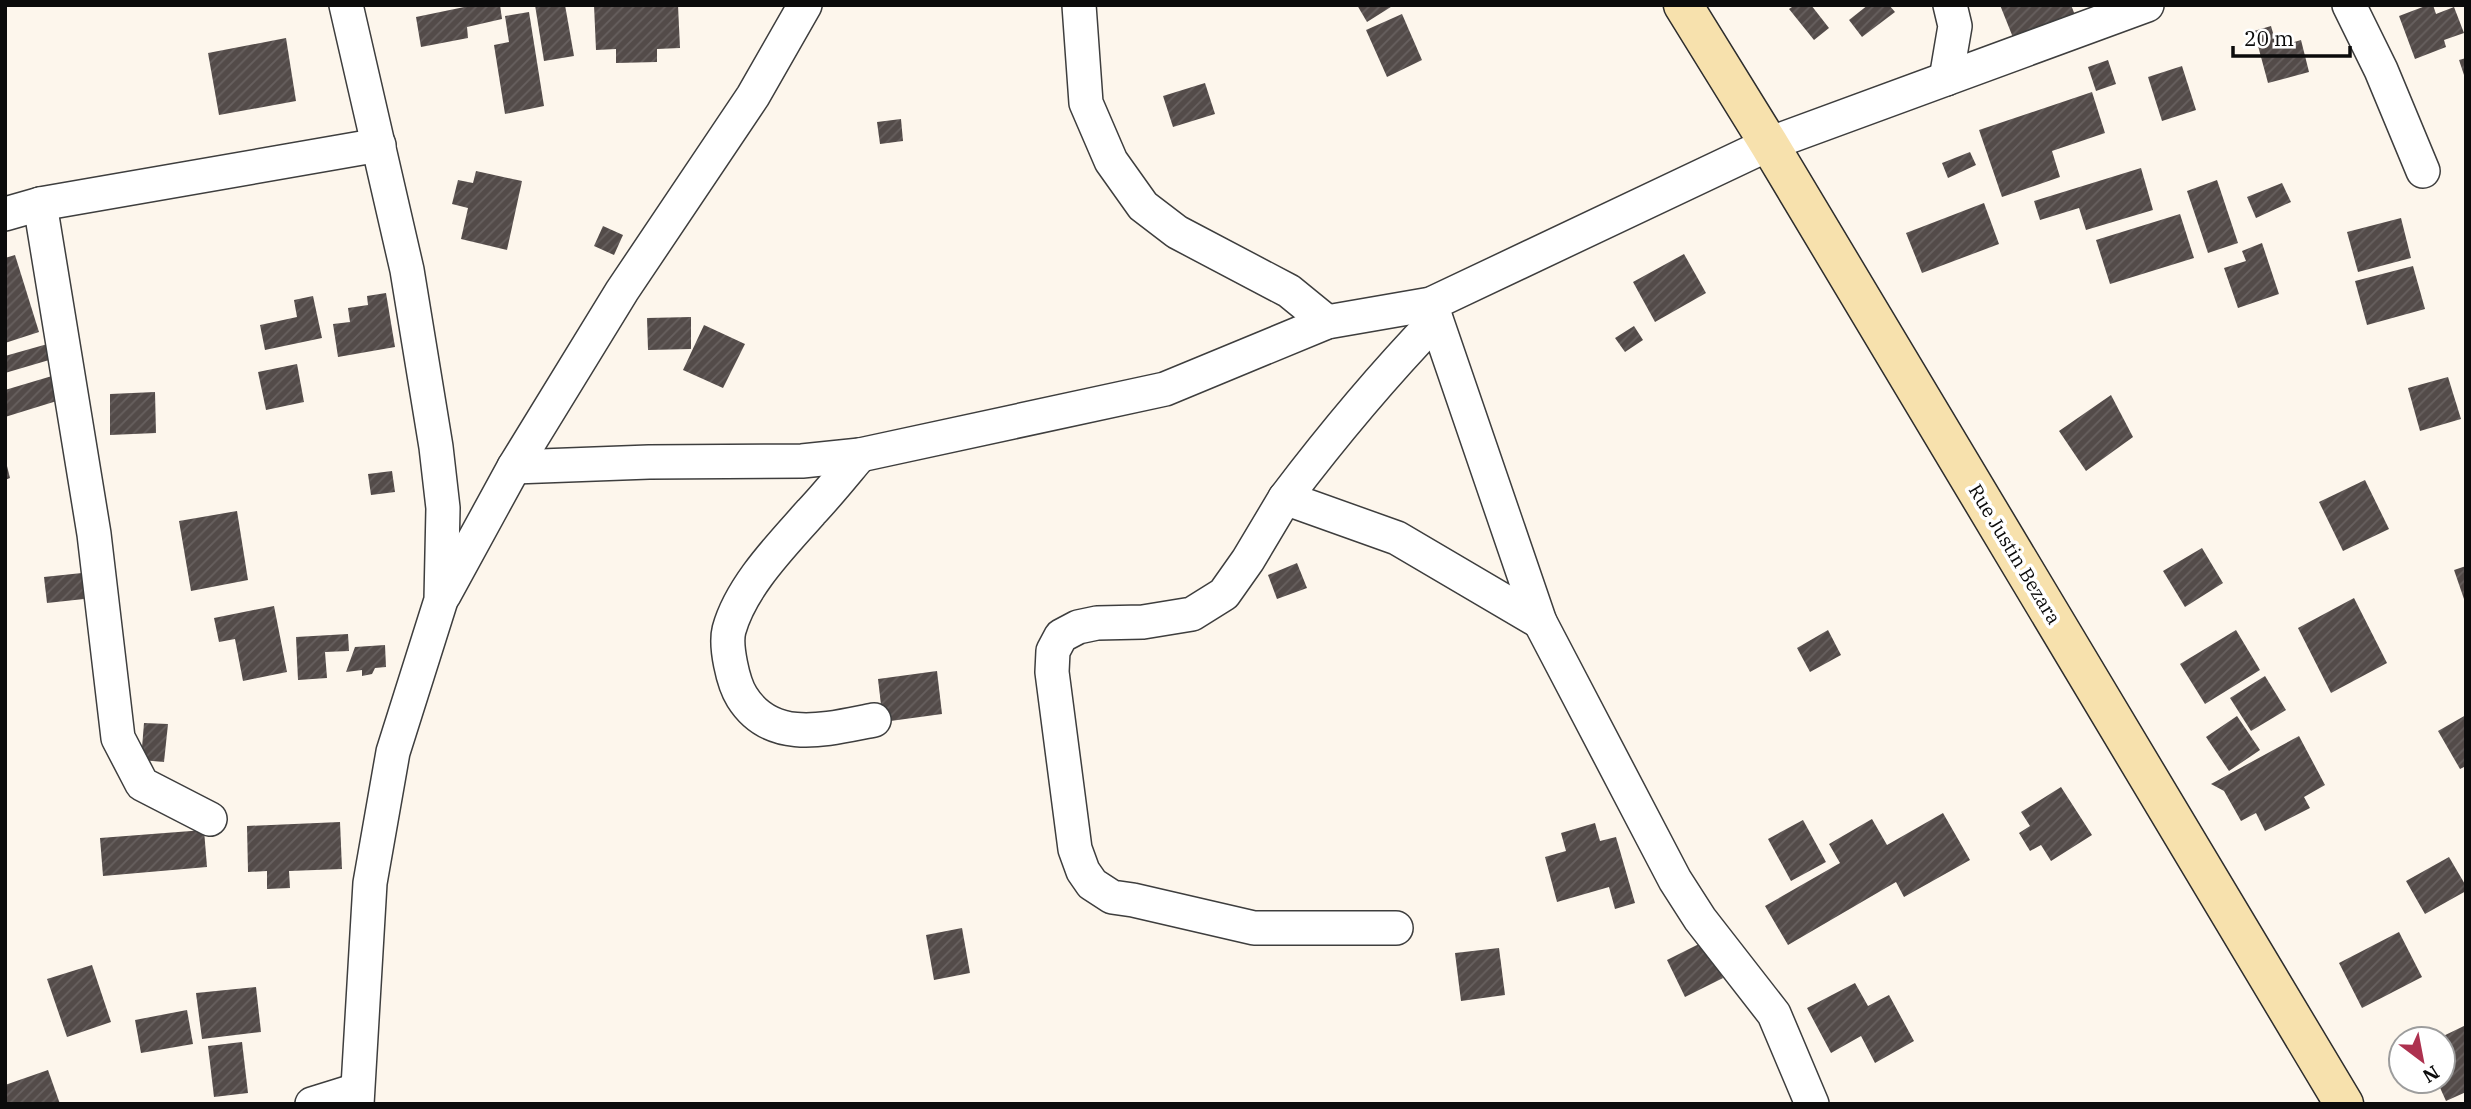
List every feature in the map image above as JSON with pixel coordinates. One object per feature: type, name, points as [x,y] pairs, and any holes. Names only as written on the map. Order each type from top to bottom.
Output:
[{"type":"street","points":[[346,5],[407,270],[436,447],[443,508],[441,600]]},
{"type":"street","points":[[312,1104],[357,1097],[370,883],[393,752],[441,600],[514,467],[622,291],[753,96],[805,5]]},
{"type":"street","points":[[1079,5],[1086,103],[1111,161],[1143,206],[1177,232],[1289,291],[1327,322]]},
{"type":"street","name":"Rue Justin Bezara","points":[[1683,5],[2344,1104]]},
{"type":"street","points":[[1946,79],[1955,26],[1950,5]]},
{"type":"street","points":[[514,467],[649,462],[802,461],[860,455],[1165,389],[1327,322],[1434,312],[1769,144],[2147,5]]},
{"type":"street","points":[[2349,5],[2381,70],[2423,171]]},
{"type":"street","points":[[5,214],[40,204],[379,145]]},
{"type":"street","points":[[40,204],[94,534],[118,738],[142,784],[210,819]]},
{"type":"street","points":[[1396,928],[1254,928],[1112,897],[1092,884],[1083,871],[1076,849],[1052,672],[1053,651],[1061,636],[1078,627],[1097,623],[1143,622],[1192,614],[1224,594],[1285,498],[1312,462],[1410,347],[1434,312]]},
{"type":"street","points":[[1434,312],[1540,622],[1675,880],[1700,919],[1774,1014],[1812,1104]]},
{"type":"street","points":[[860,455],[779,548],[737,608],[728,633],[732,670],[740,693],[752,711],[764,722],[807,730],[874,720]]},
{"type":"street","points":[[1285,498],[1397,538],[1540,622]]},
{"type":"building","points":[[474,5],[500,5],[502,19],[467,27],[468,38],[421,47],[416,17]]},
{"type":"building","points":[[535,5],[565,5],[574,56],[544,61]]},
{"type":"building","points":[[594,5],[678,5],[680,48],[657,49],[657,62],[616,63],[616,49],[596,50]]},
{"type":"building","points":[[1357,5],[1394,5],[1367,22]]},
{"type":"building","points":[[1795,5],[1811,5],[1829,28],[1814,40],[1789,9]]},
{"type":"building","points":[[1868,5],[1889,5],[1895,12],[1862,37],[1849,20]]},
{"type":"building","points":[[2000,5],[2071,5],[2075,15],[2014,40]]},
{"type":"building","points":[[2433,5],[2436,14],[2454,7],[2464,33],[2444,40],[2446,47],[2415,59],[2399,16]]},
{"type":"building","points":[[529,12],[544,106],[505,114],[494,45],[509,42],[505,16]]},
{"type":"building","points":[[1402,14],[1422,60],[1387,77],[1366,30]]},
{"type":"building","points":[[2271,26],[2277,47],[2301,40],[2309,72],[2268,83],[2254,31]]},
{"type":"building","points":[[286,38],[296,101],[219,115],[208,53]]},
{"type":"building","points":[[2466,58],[2466,78],[2465,78],[2459,60]]},
{"type":"building","points":[[2108,60],[2116,84],[2096,91],[2088,67]]},
{"type":"building","points":[[2182,66],[2196,110],[2162,121],[2148,77]]},
{"type":"building","points":[[1205,83],[1215,114],[1173,127],[1163,96]]},
{"type":"building","points":[[2092,92],[2105,133],[2052,151],[2060,177],[2002,197],[1979,130]]},
{"type":"building","points":[[901,119],[903,141],[880,144],[877,122]]},
{"type":"building","points":[[1970,152],[1976,165],[1948,178],[1942,163]]},
{"type":"building","points":[[2141,168],[2153,210],[2086,230],[2079,208],[2040,220],[2034,201]]},
{"type":"building","points":[[476,171],[522,181],[507,250],[461,239],[468,208],[452,204],[458,180],[473,183]]},
{"type":"building","points":[[2217,180],[2238,243],[2208,253],[2187,191]]},
{"type":"building","points":[[2282,183],[2291,202],[2256,218],[2247,197]]},
{"type":"building","points":[[1984,203],[1999,244],[1922,273],[1906,233]]},
{"type":"building","points":[[2180,214],[2194,258],[2110,284],[2096,240]]},
{"type":"building","points":[[2401,218],[2411,258],[2358,272],[2347,232]]},
{"type":"building","points":[[603,226],[623,235],[614,255],[594,246]]},
{"type":"building","points":[[2262,243],[2279,294],[2238,308],[2224,268],[2246,261],[2242,251]]},
{"type":"building","points":[[1684,254],[1706,293],[1655,322],[1633,282]]},
{"type":"building","points":[[15,255],[39,332],[5,343],[5,258]]},
{"type":"building","points":[[2413,266],[2425,309],[2367,325],[2355,281]]},
{"type":"building","points":[[386,293],[395,347],[338,357],[333,324],[350,322],[348,308],[368,305],[367,296]]},
{"type":"building","points":[[313,296],[322,338],[265,350],[260,325],[297,317],[294,300]]},
{"type":"building","points":[[691,317],[691,349],[648,350],[647,318]]},
{"type":"building","points":[[704,325],[745,344],[723,388],[683,370]]},
{"type":"building","points":[[1634,326],[1643,340],[1625,352],[1615,338]]},
{"type":"building","points":[[51,343],[56,358],[5,373],[5,356]]},
{"type":"building","points":[[297,364],[304,402],[266,410],[258,372]]},
{"type":"building","points":[[52,376],[60,400],[5,417],[5,390]]},
{"type":"building","points":[[2448,377],[2461,419],[2420,431],[2408,388]]},
{"type":"building","points":[[155,392],[156,433],[110,435],[110,394]]},
{"type":"building","points":[[2111,395],[2133,437],[2086,471],[2059,431]]},
{"type":"building","points":[[5,463],[10,478],[5,480]]},
{"type":"building","points":[[392,471],[395,492],[371,495],[368,474]]},
{"type":"building","points":[[2365,480],[2389,529],[2343,551],[2319,502]]},
{"type":"building","points":[[237,511],[248,580],[191,591],[179,521]]},
{"type":"building","points":[[2202,548],[2223,583],[2185,607],[2163,571]]},
{"type":"building","points":[[1297,563],[1307,588],[1277,599],[1268,575]]},
{"type":"building","points":[[2466,566],[2466,602],[2465,602],[2454,570]]},
{"type":"building","points":[[82,573],[84,599],[47,603],[44,577]]},
{"type":"building","points":[[2354,598],[2387,663],[2331,693],[2298,628]]},
{"type":"building","points":[[274,606],[287,672],[243,681],[235,639],[219,642],[214,618]]},
{"type":"building","points":[[1828,630],[1841,655],[1810,672],[1797,648]]},
{"type":"building","points":[[2236,630],[2260,670],[2205,704],[2180,664]]},
{"type":"building","points":[[348,634],[349,651],[325,652],[327,678],[298,680],[296,637]]},
{"type":"building","points":[[385,645],[386,667],[375,668],[372,674],[362,676],[362,670],[346,672],[355,647]]},
{"type":"building","points":[[937,671],[942,714],[883,722],[878,679]]},
{"type":"building","points":[[2265,676],[2286,710],[2251,731],[2230,698]]},
{"type":"building","points":[[2466,715],[2466,766],[2460,769],[2438,731]]},
{"type":"building","points":[[2237,716],[2260,750],[2229,771],[2206,737]]},
{"type":"building","points":[[144,723],[168,724],[164,762],[141,760]]},
{"type":"building","points":[[2299,736],[2325,785],[2304,797],[2310,808],[2265,831],[2256,813],[2241,821],[2224,791],[2211,784]]},
{"type":"building","points":[[2061,787],[2092,835],[2051,861],[2041,845],[2030,851],[2019,833],[2030,826],[2021,812]]},
{"type":"building","points":[[1943,813],[1970,860],[1904,897],[1896,882],[1788,945],[1765,906],[1840,863],[1829,844],[1872,819],[1887,845]]},
{"type":"building","points":[[1803,820],[1826,862],[1791,881],[1768,839]]},
{"type":"building","points":[[340,822],[342,869],[289,871],[290,888],[267,889],[267,871],[248,872],[247,826]]},
{"type":"building","points":[[1595,823],[1600,841],[1616,837],[1635,903],[1615,909],[1609,887],[1557,902],[1545,857],[1566,851],[1561,833]]},
{"type":"building","points":[[204,830],[207,867],[103,876],[100,838]]},
{"type":"building","points":[[2449,857],[2466,886],[2466,891],[2425,914],[2406,881]]},
{"type":"building","points":[[962,928],[970,973],[934,980],[926,935]]},
{"type":"building","points":[[2399,932],[2422,977],[2362,1008],[2339,963]]},
{"type":"building","points":[[1705,941],[1723,978],[1685,997],[1667,960]]},
{"type":"building","points":[[1499,948],[1505,995],[1461,1001],[1455,953]]},
{"type":"building","points":[[92,965],[111,1022],[67,1037],[47,979]]},
{"type":"building","points":[[1855,983],[1868,1006],[1889,995],[1914,1041],[1875,1063],[1861,1036],[1831,1053],[1807,1008]]},
{"type":"building","points":[[256,987],[261,1032],[202,1039],[196,993]]},
{"type":"building","points":[[187,1010],[193,1044],[141,1053],[135,1020]]},
{"type":"building","points":[[2466,1025],[2466,1092],[2446,1101],[2443,1095],[2457,1095],[2457,1029]]},
{"type":"building","points":[[242,1042],[248,1093],[214,1097],[208,1046]]},
{"type":"building","points":[[48,1070],[60,1104],[5,1104],[5,1085]]}]
